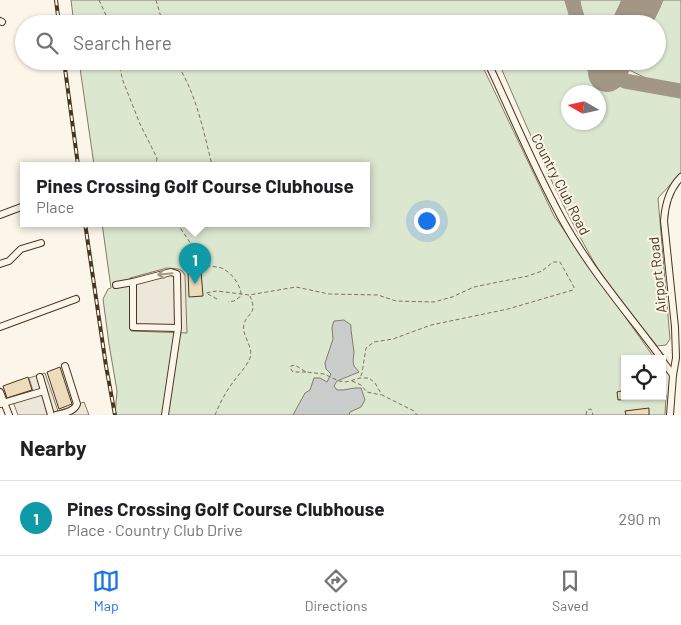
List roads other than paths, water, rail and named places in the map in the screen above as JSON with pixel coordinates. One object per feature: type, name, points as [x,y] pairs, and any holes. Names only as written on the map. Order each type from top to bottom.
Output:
[{"type":"street","name":"Country Club Road","points":[[491,70],[562,220],[603,281],[659,355]]},
{"type":"street","name":"Airport Road","points":[[670,415],[676,358],[675,327],[664,222],[668,195],[681,177]]},
{"type":"street","points":[[0,215],[20,208]]},
{"type":"street","points":[[0,264],[9,261],[21,249],[41,243]]},
{"type":"street","points":[[116,285],[171,272],[177,274],[178,328],[165,415]]},
{"type":"street","points":[[133,282],[133,327],[178,328]]},
{"type":"street","points":[[0,327],[76,299]]},
{"type":"street","name":"Country Club Road","points":[[666,365],[673,375]]},
{"type":"street","points":[[56,415],[76,408],[77,404],[65,366]]},
{"type":"street","points":[[40,377],[51,415]]},
{"type":"street","points":[[2,403],[44,391]]},
{"type":"street","points":[[0,392],[2,403],[9,415]]},
{"type":"railway","points":[[56,0],[58,15]]},
{"type":"railway","points":[[65,70],[78,162]]},
{"type":"railway","points":[[86,227],[115,415]]},
{"type":"place","name":"Pines Crossing Golf Course Clubhouse","points":[[195,284]]}]
